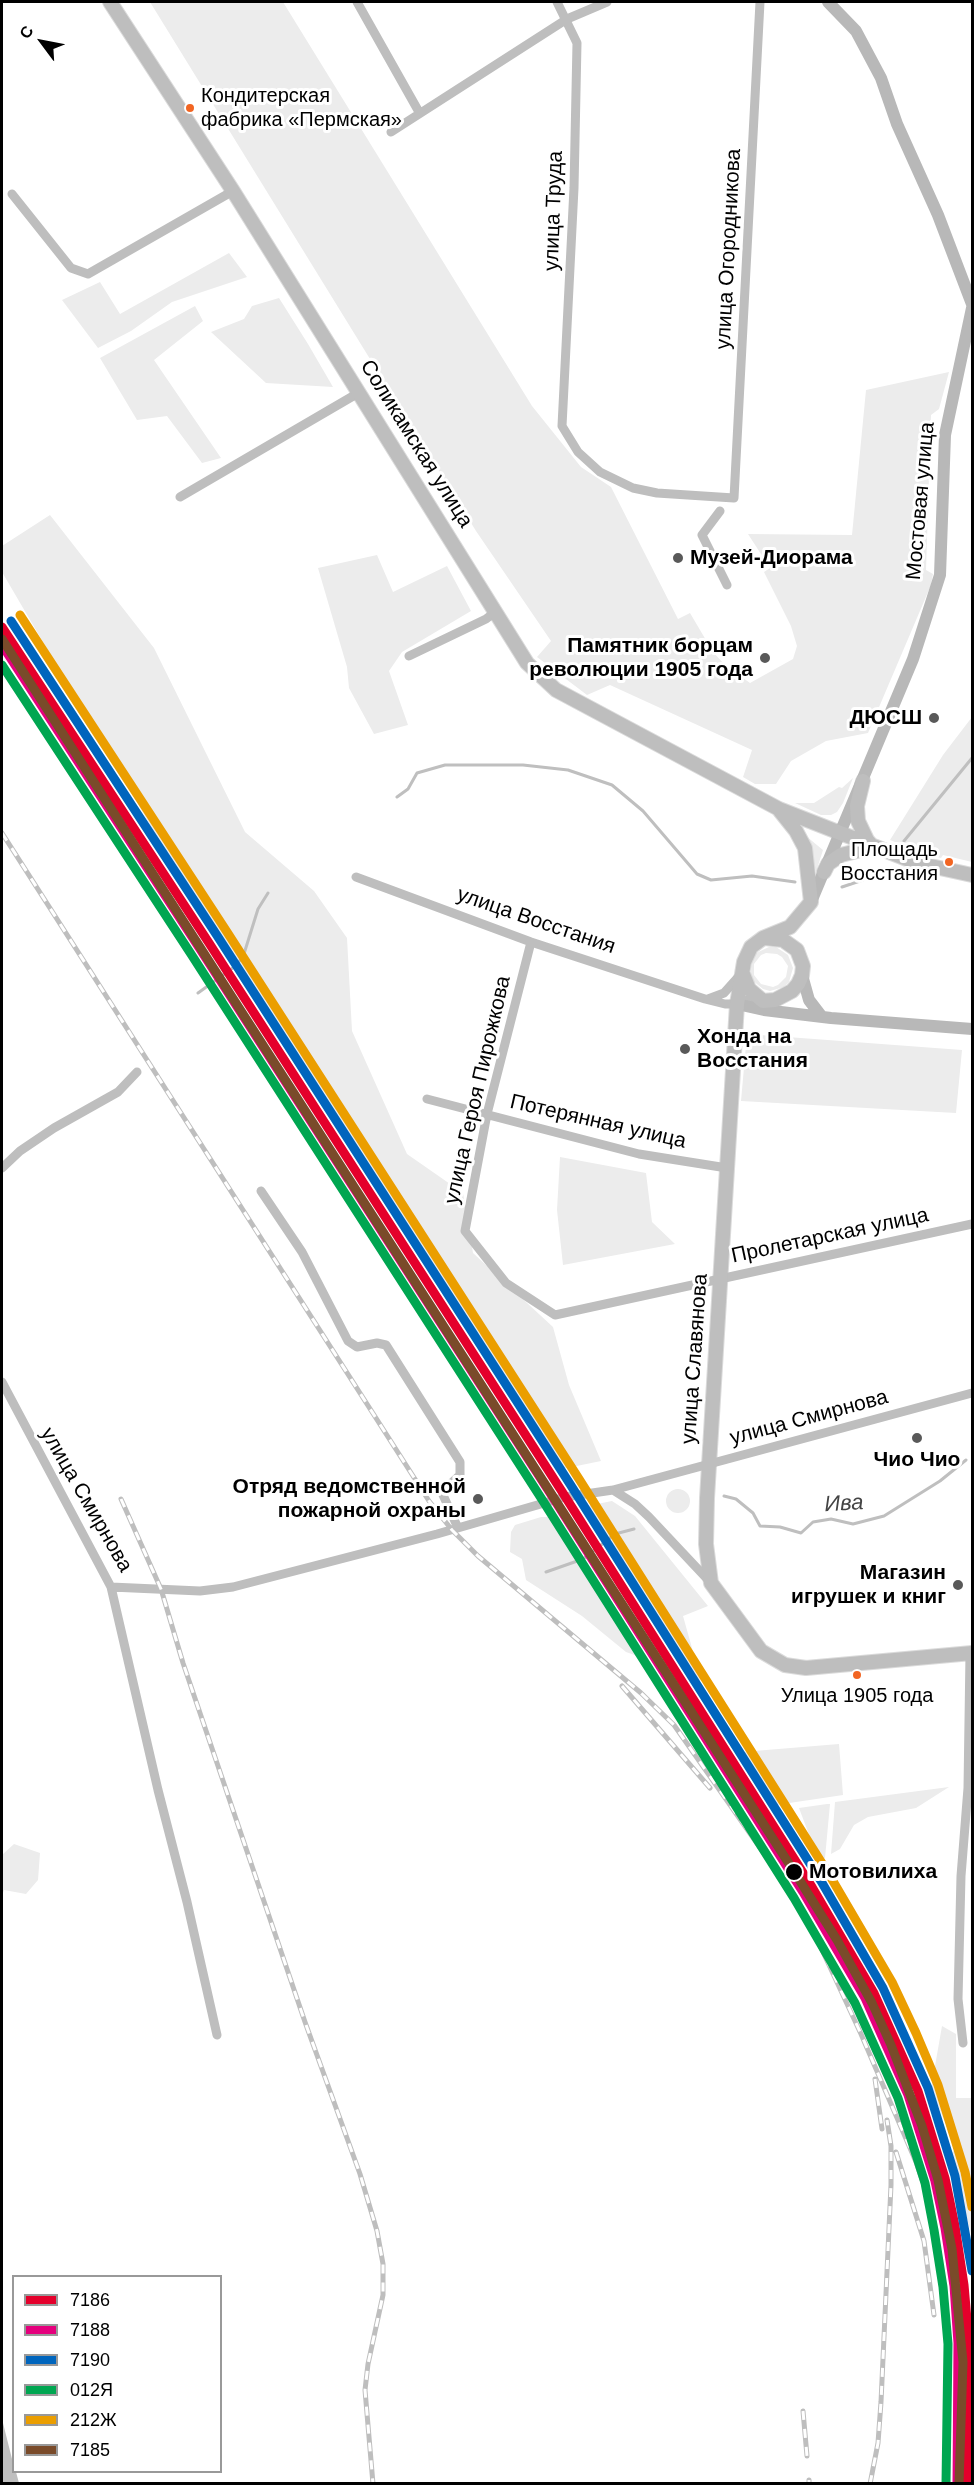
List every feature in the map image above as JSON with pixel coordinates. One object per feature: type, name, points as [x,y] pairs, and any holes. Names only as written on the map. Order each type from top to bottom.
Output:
[{"type":"main road","name":"Соликамская улица","points":[[110,2],[233,191],[528,663],[556,690],[779,809],[918,863],[972,875]]},
{"type":"main road","name":"Мостовая улица","points":[[763,938],[790,927],[811,902],[913,659],[940,575],[945,435],[972,306],[938,215],[897,124],[881,78],[856,31],[828,2]]},
{"type":"main road","points":[[824,872],[828,864],[841,855],[873,847],[862,830],[857,810],[863,781]]},
{"type":"main road","name":"Соликамская улица","points":[[779,809],[796,831],[805,848],[811,902]]},
{"type":"main road","points":[[826,1018],[808,1000],[802,975],[803,966],[797,950],[783,940],[763,938],[751,947],[747,955],[737,1004],[826,1018],[972,1029]]},
{"type":"main road","points":[[743,972],[749,989],[763,1001],[802,1015]]},
{"type":"main road","points":[[763,1001],[775,1000],[792,991],[802,975]]},
{"type":"main road","name":"улица Славянова","points":[[737,1004],[709,1464],[706,1544],[711,1583],[761,1651],[784,1665],[806,1668],[972,1652]]},
{"type":"street","points":[[357,2],[419,112]]},
{"type":"street","name":"улица Труда","points":[[557,2],[577,43],[574,188],[562,426]]},
{"type":"street","points":[[391,132],[567,19],[607,2]]},
{"type":"street","name":"улица Огородникова","points":[[562,426],[578,452],[600,472],[633,488],[657,493],[734,498],[760,2]]},
{"type":"street","points":[[12,194],[70,268],[88,274],[233,191]]},
{"type":"street","points":[[180,497],[360,392]]},
{"type":"street","points":[[720,511],[702,535],[728,585]]},
{"type":"street","points":[[409,656],[486,619],[495,612]]},
{"type":"street","name":"улица Восстания","points":[[356,877],[531,942],[705,999],[725,1004],[737,1004],[748,1000],[763,1001]]},
{"type":"street","name":"улица Героя Пирожкова","points":[[531,942],[487,1114],[465,1231],[506,1283],[555,1315]]},
{"type":"street","points":[[705,999],[724,993],[743,972]]},
{"type":"street","points":[[2,1168],[20,1151],[54,1128],[118,1092],[137,1072]]},
{"type":"street","name":"Потерянная улица","points":[[427,1099],[639,1154],[727,1168]]},
{"type":"street","points":[[261,1191],[302,1252],[348,1341],[357,1347],[377,1343],[386,1345],[460,1462],[460,1475],[444,1490],[443,1495],[458,1528]]},
{"type":"street","name":"Пролетарская улица","points":[[555,1315],[972,1224]]},
{"type":"street","name":"улица Смирнова","points":[[2,1382],[111,1587],[214,1591],[458,1528],[565,1497],[613,1490],[972,1393]]},
{"type":"street","points":[[613,1490],[635,1504],[649,1517],[711,1583]]},
{"type":"street","points":[[111,1587],[217,2035]]},
{"type":"street","points":[[963,2043],[958,1999],[961,1876],[968,1788],[972,1652]]},
{"type":"shaded area","points":[[150,2],[283,2],[532,406],[581,467],[611,487],[678,619],[690,613],[713,652],[725,665],[750,683],[793,659],[797,646],[791,626],[764,572],[770,568],[748,534],[852,535],[866,390],[949,372],[939,409],[931,415],[926,570],[933,574],[931,585],[868,733],[826,741],[791,761],[776,784],[755,784],[743,777],[752,750],[610,685],[587,695],[537,657],[551,641],[476,531]]},
{"type":"shaded area","points":[[229,253],[247,277],[172,302],[131,331],[98,348],[62,300],[100,282],[120,314]]},
{"type":"shaded area","points":[[279,298],[333,387],[266,383],[211,332],[244,319],[252,306]]},
{"type":"shaded area","points":[[195,306],[203,321],[154,360],[221,458],[202,463],[167,416],[137,420],[100,358]]},
{"type":"shaded area","points":[[50,515],[154,648],[245,832],[314,891],[347,938],[352,1031],[407,1154],[463,1193],[473,1253],[553,1327],[569,1385],[601,1461],[562,1469],[170,859],[2,572],[2,546]]},
{"type":"shaded area","points":[[377,555],[393,592],[447,566],[471,611],[402,652],[389,671],[408,725],[374,734],[349,688],[347,667],[318,568]]},
{"type":"shaded area","points":[[972,717],[972,862],[943,855],[941,858],[925,854],[890,840],[943,755]]},
{"type":"shaded area","points":[[853,778],[843,803],[837,812],[831,815],[821,815],[795,803],[814,803],[839,787],[842,788]]},
{"type":"shaded area","points":[[806,836],[823,850],[816,872],[811,849]]},
{"type":"shaded area","points":[[769,947],[776,947],[788,955],[793,968],[789,982],[784,987],[770,991],[763,989],[752,980],[750,966],[756,953]],"holes":[[[777,954],[788,966],[786,977],[773,987],[761,984],[754,975],[754,964],[761,955]]]},
{"type":"shaded area","points":[[747,1034],[962,1050],[956,1113],[741,1101]]},
{"type":"shaded area","points":[[560,1157],[646,1173],[652,1222],[675,1244],[563,1265],[557,1210]]},
{"type":"shaded area","points":[[678,1489],[686,1493],[690,1501],[686,1509],[678,1513],[670,1509],[666,1501],[670,1493]]},
{"type":"shaded area","points":[[612,1501],[635,1516],[708,1606],[683,1616],[701,1680],[698,1683],[694,1682],[582,1507]]},
{"type":"shaded area","points":[[541,1517],[551,1517],[563,1525],[649,1660],[626,1652],[582,1616],[526,1580],[522,1559],[510,1552],[511,1532],[515,1525]]},
{"type":"shaded area","points":[[839,1744],[843,1795],[776,1805],[742,1752]]},
{"type":"shaded area","points":[[949,1787],[916,1808],[868,1817],[854,1825],[840,1849],[831,1854],[835,1802]]},
{"type":"shaded area","points":[[830,1804],[825,1858],[819,1861],[799,1808]]},
{"type":"shaded area","points":[[14,1844],[40,1853],[38,1880],[26,1894],[4,1890],[2,1896],[2,1855]]},
{"type":"shaded area","points":[[942,2026],[956,2034],[956,2098],[972,2098],[972,2237],[950,2155],[956,2148],[931,2089]]},
{"type":"shaded area","points":[[2,2419],[12,2459],[12,2473],[16,2473],[19,2483],[2,2483]]},
{"type":"waterway","points":[[904,841],[972,758]]},
{"type":"waterway","points":[[397,797],[408,789],[417,773],[445,765],[523,765],[568,770],[612,785],[643,811],[697,874],[711,880],[752,876],[795,882]]},
{"type":"waterway","points":[[842,887],[863,880],[879,869]]},
{"type":"waterway","points":[[198,993],[234,967],[243,957],[258,909],[268,893]]},
{"type":"waterway","name":"Ива","points":[[724,1496],[736,1499],[753,1513],[760,1526],[780,1527],[801,1533],[813,1522],[831,1519],[853,1524],[884,1516],[940,1481],[966,1460]]},
{"type":"waterway","name":"Ива","points":[[546,1572],[583,1559],[615,1534],[634,1529]]},
{"type":"railway","points":[[2,833],[429,1501],[452,1530],[478,1556],[641,1693],[674,1725],[791,1892],[810,1924],[861,2034],[916,2162],[927,2194],[943,2280],[947,2323],[949,2368],[945,2484]]},
{"type":"railway","points":[[121,1499],[161,1589],[183,1663],[305,2022],[360,2174],[377,2231],[383,2264],[383,2295],[368,2364],[365,2390],[373,2484]]},
{"type":"railway","points":[[622,1686],[710,1788]]},
{"type":"railway","points":[[875,2079],[882,2129]]},
{"type":"railway","points":[[870,2484],[878,2443],[881,2402],[891,2185],[891,2146],[887,2120]]},
{"type":"railway","points":[[896,2152],[924,2241],[934,2315]]},
{"type":"railway","points":[[803,2411],[807,2456]]},
{"type":"transit line","name":"212Ж","points":[[20,615],[579,1479],[830,1876],[892,1982],[916,2033],[938,2085],[965,2172],[972,2207]]},
{"type":"transit line","name":"7190","points":[[11,621],[218,937],[570,1484],[821,1881],[883,1988],[928,2088],[955,2176],[972,2271]]},
{"type":"transit line","name":"7186","points":[[2,627],[209,943],[561,1490],[812,1887],[874,1993],[918,2091],[945,2178],[955,2226],[964,2285],[969,2343],[967,2484]]},
{"type":"transit line","name":"7185","points":[[2,639],[795,1873],[837,1940],[872,2003],[922,2126],[938,2180],[952,2249],[963,2362],[959,2484]]},
{"type":"transit line","name":"7188","points":[[2,645],[552,1496],[803,1892],[865,1998],[908,2095],[935,2181],[945,2228],[954,2286],[958,2343],[957,2484]]},
{"type":"transit line","name":"012Я","points":[[2,665],[543,1501],[794,1898],[855,2003],[898,2098],[925,2183],[934,2230],[943,2287],[948,2344],[946,2484]]},
{"type":"place","name":"Кондитерская фабрика «Пермская»","points":[[190,108]]},
{"type":"place","name":"Музей-Диорама","points":[[678,558]]},
{"type":"place","name":"Памятник борцам революции 1905 года","points":[[765,658]]},
{"type":"place","name":"ДЮСШ","points":[[934,718]]},
{"type":"place","name":"Площадь Восстания","points":[[949,862]]},
{"type":"place","name":"Хонда на Восстания","points":[[685,1049]]},
{"type":"place","name":"Чио Чио","points":[[917,1438]]},
{"type":"place","name":"Отряд ведомственной пожарной охраны","points":[[478,1499]]},
{"type":"place","name":"Магазин игрушек и книг","points":[[958,1585]]},
{"type":"place","name":"Улица 1905 года","points":[[857,1675]]},
{"type":"place","name":"Мотовилиха","points":[[794,1872]]}]
